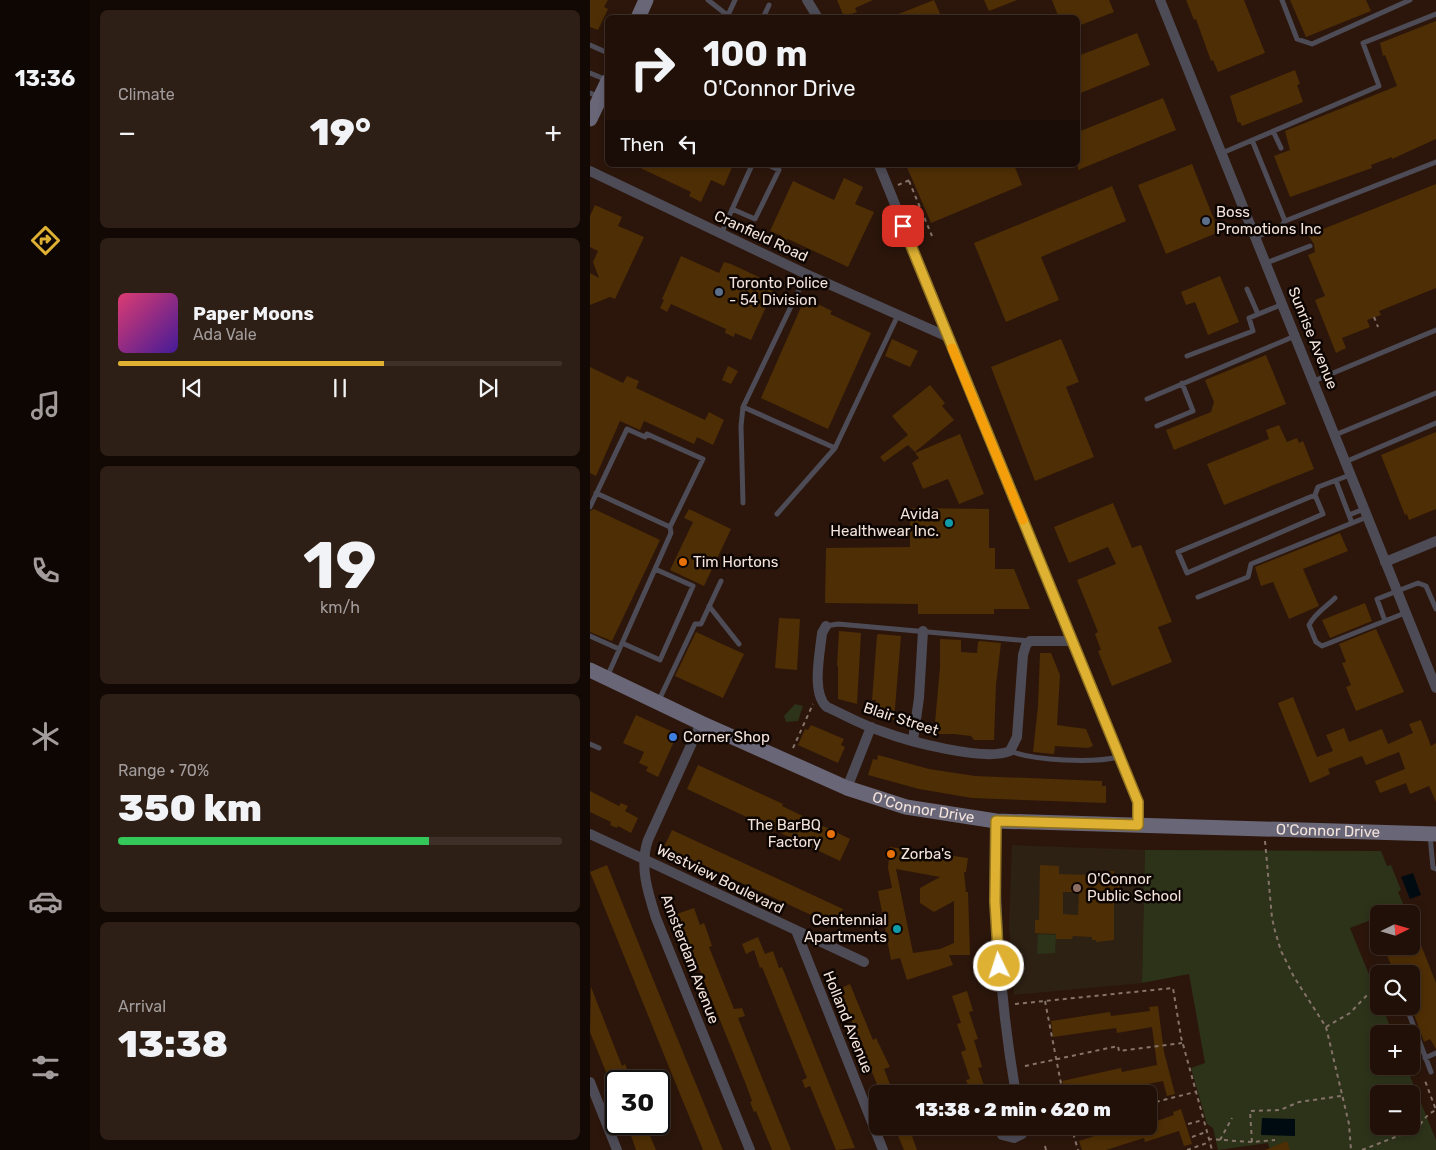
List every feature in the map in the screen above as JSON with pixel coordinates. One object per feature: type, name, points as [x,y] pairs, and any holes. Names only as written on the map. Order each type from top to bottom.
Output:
[{"type":"main road","points":[[639,15],[646,0]]},
{"type":"main road","points":[[590,119],[595,95],[605,84]]},
{"type":"main road","name":"O'Connor Drive","points":[[590,670],[701,723],[848,788],[906,806],[996,821],[1433,833]]},
{"type":"street","points":[[807,0],[816,15]]},
{"type":"street","name":"Sunrise Avenue","points":[[1160,0],[1436,688]]},
{"type":"street","points":[[880,167],[1138,802],[1138,825]]},
{"type":"street","name":"Cranfield Road","points":[[590,171],[806,274],[948,337]]},
{"type":"street","points":[[1385,562],[1436,541]]},
{"type":"street","name":"Blair Street","points":[[826,626],[822,633],[819,697],[827,707],[871,728],[941,748],[998,754],[1010,751]]},
{"type":"street","points":[[913,740],[918,705],[923,631]]},
{"type":"street","points":[[1010,751],[1017,737],[1023,655],[1026,645],[1030,641]]},
{"type":"street","name":"Blair Street","points":[[1030,641],[1072,642]]},
{"type":"street","name":"Amsterdam Avenue","points":[[701,723],[648,840],[643,859],[656,918],[750,1150]]},
{"type":"street","points":[[848,788],[871,728]]},
{"type":"street","points":[[996,821],[998,958],[1003,1015],[1015,1085]]},
{"type":"street","name":"Westview Boulevard","points":[[590,834],[864,962]]},
{"type":"street","name":"Holland Avenue","points":[[797,932],[882,1150]]},
{"type":"street","points":[[590,1082],[617,1150]]},
{"type":"street","points":[[1002,1135],[1014,1138],[1020,1135]]},
{"type":"lane","points":[[708,0],[728,15]]},
{"type":"lane","points":[[729,15],[736,0]]},
{"type":"lane","points":[[1282,0],[1297,39],[1312,44],[1410,0]]},
{"type":"lane","points":[[764,15],[769,5]]},
{"type":"lane","points":[[1222,153],[1379,86],[1363,43],[1436,14]]},
{"type":"lane","points":[[590,45],[605,52]]},
{"type":"lane","points":[[590,73],[605,80]]},
{"type":"lane","points":[[1273,131],[1281,148]]},
{"type":"lane","points":[[1252,140],[1285,221]]},
{"type":"lane","points":[[1256,237],[1281,227],[1285,221],[1436,162]]},
{"type":"lane","points":[[721,234],[751,167]]},
{"type":"lane","points":[[732,209],[755,219],[778,170],[772,167]]},
{"type":"lane","points":[[1266,263],[1310,246]]},
{"type":"lane","points":[[743,503],[741,426],[743,407],[806,274]]},
{"type":"lane","points":[[1247,289],[1258,314]]},
{"type":"lane","points":[[1187,356],[1254,331],[1249,318],[1283,304]]},
{"type":"lane","points":[[777,514],[835,448],[898,315]]},
{"type":"lane","points":[[1314,381],[1436,330]]},
{"type":"lane","points":[[1147,399],[1296,336]]},
{"type":"lane","points":[[1156,426],[1193,411],[1182,384]]},
{"type":"lane","points":[[1335,435],[1436,393]]},
{"type":"lane","points":[[743,407],[835,448]]},
{"type":"lane","points":[[1345,462],[1436,423]]},
{"type":"lane","points":[[590,507],[627,429],[645,437],[647,434],[703,459],[670,527],[671,533],[606,678]]},
{"type":"lane","points":[[1314,495],[1323,514],[1187,573],[1178,552],[1314,495],[1318,487],[1350,475]]},
{"type":"lane","points":[[1336,481],[1352,523]]},
{"type":"lane","points":[[596,493],[670,527]]},
{"type":"lane","points":[[1349,515],[1365,513]]},
{"type":"lane","points":[[1198,597],[1248,577],[1251,564],[1352,523],[1365,513]]},
{"type":"lane","points":[[622,643],[660,660],[693,586],[655,568]]},
{"type":"lane","points":[[658,702],[695,624],[701,624],[721,581]]},
{"type":"lane","points":[[1385,621],[1377,599],[1418,582],[1426,586],[1436,609]]},
{"type":"lane","points":[[1335,598],[1324,610],[1315,614],[1309,625],[1316,642],[1322,646],[1405,613]]},
{"type":"lane","points":[[709,606],[739,644]]},
{"type":"lane","name":"Blair Street","points":[[826,626],[838,624],[1030,641]]},
{"type":"lane","points":[[590,636],[619,649]]},
{"type":"lane","points":[[590,744],[599,748]]},
{"type":"lane","name":"Blair Street","points":[[1010,751],[1028,757],[1104,760],[1119,756]]},
{"type":"lane","points":[[1433,833],[1433,868],[1436,869]]},
{"type":"lane","points":[[1409,1015],[1430,1072]]},
{"type":"lane","points":[[1425,1058],[1436,1053]]},
{"type":"path","points":[[889,190],[911,180],[932,236]]},
{"type":"path","points":[[1374,317],[1378,327]]},
{"type":"path","points":[[793,748],[813,704]]},
{"type":"path","points":[[1264,828],[1272,918],[1281,951],[1294,977],[1326,1027],[1349,1124],[1351,1150]]},
{"type":"path","points":[[1015,1004],[1173,988],[1182,1043],[1212,1150]]},
{"type":"path","points":[[1326,1027],[1350,1012],[1370,992]]},
{"type":"path","points":[[1045,1001],[1061,1085]]},
{"type":"path","points":[[1025,1066],[1118,1046],[1119,1051],[1182,1043]]},
{"type":"path","points":[[1362,1150],[1416,1129],[1424,1117],[1436,1110],[1424,1078]]},
{"type":"path","points":[[1157,1102],[1195,1092]]},
{"type":"path","points":[[1252,1142],[1250,1111],[1280,1110],[1299,1102],[1341,1096]]},
{"type":"path","points":[[1220,1140],[1232,1118]]},
{"type":"path","points":[[1188,1124],[1203,1120]]},
{"type":"path","points":[[1192,1137],[1206,1132]]},
{"type":"path","points":[[1074,1135],[1078,1150]]},
{"type":"path","points":[[1187,1150],[1209,1141],[1252,1142],[1275,1140]]},
{"type":"path","points":[[1045,1146],[1046,1150]]},
{"type":"shaded area","name":"O'Connor Public School","points":[[1012,845],[1145,850],[1142,983],[1014,995],[1009,926]]},
{"type":"shaded area","points":[[1413,873],[1421,895],[1410,899],[1401,877]]},
{"type":"shaded area","points":[[1262,1118],[1295,1119],[1295,1136],[1261,1135]]},
{"type":"green space","points":[[795,704],[803,706],[798,721],[786,722],[784,716]]},
{"type":"green space","points":[[1145,850],[1381,851],[1387,866],[1391,865],[1401,890],[1398,892],[1404,905],[1370,905],[1370,920],[1350,928],[1370,977],[1370,1015],[1386,1015],[1389,1025],[1370,1025],[1370,1075],[1410,1075],[1414,1085],[1370,1085],[1370,1135],[1420,1135],[1420,1101],[1436,1140],[1436,1150],[1270,1150],[1268,1143],[1218,1150],[1213,1128],[1207,1124],[1191,1068],[1205,1063],[1189,974],[1142,983]]},
{"type":"green space","points":[[1038,934],[1056,935],[1055,953],[1037,954]]},
{"type":"building","points":[[590,0],[608,0],[604,7],[608,9],[598,30],[590,27]]},
{"type":"building","points":[[837,0],[873,0],[855,8],[857,12],[843,15]]},
{"type":"building","points":[[934,0],[941,15],[896,15]]},
{"type":"building","points":[[984,0],[1017,0],[989,11]]},
{"type":"building","points":[[1052,0],[1109,0],[1114,12],[1080,25],[1080,15],[1058,15]]},
{"type":"building","points":[[1186,0],[1244,0],[1265,53],[1218,72],[1213,60],[1211,61],[1196,19],[1194,20]]},
{"type":"building","points":[[1290,0],[1366,0],[1371,11],[1306,37]]},
{"type":"building","points":[[1436,21],[1436,139],[1392,159],[1392,157],[1371,165],[1372,168],[1290,197],[1274,156],[1290,150],[1285,131],[1397,86],[1385,55],[1383,56],[1380,43]]},
{"type":"building","points":[[1137,33],[1150,65],[1080,93],[1080,55]]},
{"type":"building","points":[[1295,70],[1300,84],[1297,85],[1303,102],[1242,126],[1240,122],[1238,123],[1230,96]]},
{"type":"building","points":[[1163,98],[1176,130],[1078,170],[1078,167],[1080,167],[1080,131]]},
{"type":"building","points":[[1192,164],[1219,232],[1166,254],[1138,185]]},
{"type":"building","points":[[638,167],[732,167],[724,186],[711,180],[701,202],[689,196],[691,192]]},
{"type":"building","points":[[907,167],[1015,167],[1022,185],[931,223]]},
{"type":"building","points":[[844,178],[863,187],[855,204],[874,212],[848,267],[788,239],[783,241],[782,236],[770,231],[793,181],[834,200]]},
{"type":"building","points":[[1436,184],[1436,288],[1379,311],[1381,315],[1367,320],[1370,327],[1342,338],[1346,348],[1336,353],[1315,300],[1325,296],[1308,255],[1315,252],[1314,244],[1308,235]]},
{"type":"building","points":[[1112,186],[1126,221],[1041,257],[1059,300],[1006,322],[974,243]]},
{"type":"building","points":[[595,205],[622,217],[618,226],[644,237],[615,299],[610,297],[590,305],[590,273],[599,278],[593,262],[598,251],[590,247],[590,216]]},
{"type":"building","name":"Toronto Police - 54 Division","points":[[681,256],[719,273],[724,262],[731,264],[776,285],[751,340],[735,333],[734,337],[725,333],[726,329],[671,304],[667,312],[660,308],[664,300],[662,299]]},
{"type":"building","points":[[1220,276],[1239,322],[1208,335],[1195,302],[1186,305],[1181,292]]},
{"type":"building","points":[[805,298],[832,311],[830,314],[871,333],[828,429],[761,398]]},
{"type":"building","points":[[892,339],[918,351],[910,367],[885,356]]},
{"type":"building","points":[[1061,339],[1079,382],[1066,387],[1094,457],[1035,481],[991,367]]},
{"type":"building","points":[[1266,355],[1286,404],[1174,450],[1166,430],[1211,412],[1214,402],[1205,380]]},
{"type":"building","points":[[728,366],[738,371],[731,384],[722,380]]},
{"type":"building","points":[[590,367],[623,383],[627,376],[639,381],[636,388],[705,420],[709,412],[724,420],[713,445],[697,437],[694,444],[644,421],[640,430],[620,421],[596,476],[590,473]]},
{"type":"building","points":[[930,385],[945,403],[942,406],[954,420],[915,452],[908,445],[884,462],[880,457],[908,435],[892,416]]},
{"type":"building","points":[[1279,425],[1287,442],[1297,438],[1299,443],[1303,441],[1314,469],[1224,505],[1207,464],[1269,439],[1266,430]]},
{"type":"building","points":[[1436,432],[1436,509],[1409,520],[1407,514],[1405,515],[1381,455]]},
{"type":"building","points":[[960,434],[984,494],[959,504],[948,479],[923,489],[912,463],[919,458],[915,453]]},
{"type":"building","points":[[1113,503],[1132,548],[1141,545],[1172,622],[1158,627],[1172,662],[1112,686],[1098,651],[1101,650],[1095,634],[1098,632],[1077,580],[1116,564],[1108,547],[1069,563],[1054,527]]},
{"type":"building","points":[[910,508],[989,509],[989,548],[995,548],[995,569],[1014,569],[1030,609],[994,609],[994,614],[918,614],[918,604],[825,603],[826,548],[910,547]]},
{"type":"building","points":[[594,509],[660,540],[612,641],[590,632],[590,511]]},
{"type":"building","points":[[689,509],[731,529],[704,586],[670,570],[693,522],[684,518]]},
{"type":"building","points":[[1340,533],[1348,551],[1303,569],[1319,606],[1289,619],[1273,582],[1261,586],[1255,567]]},
{"type":"building","points":[[1365,603],[1372,621],[1330,638],[1322,620]]},
{"type":"building","points":[[779,618],[800,619],[797,670],[775,668]]},
{"type":"building","points":[[1376,629],[1404,692],[1356,711],[1346,687],[1351,685],[1342,663],[1346,662],[1339,644]]},
{"type":"building","points":[[839,631],[861,633],[857,704],[838,699]]},
{"type":"building","points":[[696,632],[744,654],[723,698],[675,676]]},
{"type":"building","points":[[877,635],[901,636],[894,720],[874,716],[876,700],[872,700]]},
{"type":"building","points":[[940,639],[961,640],[961,652],[977,653],[978,642],[980,641],[1001,643],[996,685],[994,740],[974,740],[971,736],[954,734],[934,734],[940,667]]},
{"type":"building","points":[[1040,653],[1051,653],[1060,675],[1057,725],[1086,729],[1093,746],[1088,748],[1055,746],[1054,754],[1033,752],[1038,706]]},
{"type":"building","points":[[1293,697],[1317,757],[1333,751],[1326,735],[1344,728],[1349,742],[1382,729],[1388,744],[1413,733],[1409,724],[1421,720],[1431,746],[1436,743],[1436,802],[1429,786],[1410,794],[1406,783],[1380,793],[1375,781],[1405,769],[1399,752],[1366,765],[1362,756],[1328,769],[1330,774],[1310,783],[1278,703]]},
{"type":"building","points":[[636,715],[675,733],[676,737],[658,777],[646,771],[648,767],[639,763],[644,752],[623,743]]},
{"type":"building","points":[[811,725],[844,739],[841,745],[845,747],[838,763],[798,745],[805,729],[808,730]]},
{"type":"building","points":[[878,755],[929,769],[975,776],[1102,781],[1102,786],[1106,786],[1106,803],[972,798],[919,789],[868,775],[873,759],[877,760]]},
{"type":"building","points":[[698,765],[783,804],[782,806],[850,839],[840,861],[687,789]]},
{"type":"building","points":[[590,791],[619,806],[621,803],[628,806],[625,811],[638,818],[631,833],[618,826],[617,828],[610,825],[611,822],[590,812]]},
{"type":"building","points":[[672,830],[843,909],[835,926],[664,847]]},
{"type":"building","name":"Centennial Apartments","points":[[890,847],[968,858],[966,872],[964,872],[966,892],[968,892],[970,955],[949,955],[953,965],[907,980],[900,958],[891,960],[878,891],[892,888],[888,868]],"holes":[[[896,869],[940,877],[920,888],[920,903],[934,912],[954,901],[954,943],[940,949],[913,953]]]},
{"type":"building","points":[[607,865],[723,1150],[703,1150],[673,1077],[590,872]]},
{"type":"building","points":[[1040,865],[1059,866],[1059,874],[1090,875],[1090,871],[1114,871],[1114,878],[1120,878],[1120,892],[1114,892],[1114,940],[1096,942],[1096,940],[1092,940],[1092,937],[1073,936],[1072,939],[1056,939],[1056,934],[1035,933],[1035,920],[1039,920]],"holes":[[[1063,892],[1079,892],[1078,915],[1063,914]]]},
{"type":"building","points":[[694,908],[700,925],[704,923],[712,946],[709,947],[734,1009],[742,1008],[745,1016],[738,1018],[791,1150],[772,1150],[756,1111],[754,1112],[745,1082],[677,914]]},
{"type":"building","points":[[758,937],[765,954],[773,951],[779,968],[782,967],[855,1148],[836,1150],[810,1086],[805,1088],[802,1080],[807,1078],[762,967],[760,968],[754,950],[746,954],[742,944]]},
{"type":"building","points":[[1420,942],[1436,983],[1436,1049],[1430,1039],[1424,1042],[1420,1025],[1418,1025],[1414,1015],[1420,1015],[1420,965],[1391,965],[1387,955],[1420,955]]},
{"type":"building","points":[[850,984],[873,1040],[876,1038],[890,1067],[884,1069],[890,1085],[877,1085],[839,989]]},
{"type":"building","points":[[591,987],[622,1066],[625,1064],[627,1070],[605,1070],[590,1032]]},
{"type":"building","points":[[967,991],[973,1011],[969,1012],[978,1039],[974,1040],[982,1067],[978,1068],[984,1085],[968,1085],[966,1080],[970,1079],[961,1052],[966,1050],[957,1024],[961,1023],[952,996]]},
{"type":"building","points":[[1158,1006],[1164,1052],[1175,1094],[1167,1096],[1163,1081],[1143,1085],[1063,1085],[1062,1081],[1121,1068],[1122,1072],[1157,1065],[1152,1027],[1117,1033],[1116,1028],[1053,1037],[1051,1021],[1110,1012],[1111,1016],[1150,1011],[1149,1007]]},
{"type":"building","points":[[1181,1109],[1192,1144],[1184,1146],[1179,1131],[1145,1142],[1144,1138],[1106,1150],[1082,1150],[1079,1141],[1097,1135],[1157,1135],[1157,1121],[1174,1115],[1173,1112]]},
{"type":"building","points":[[631,1135],[650,1135],[656,1150],[636,1150]]},
{"type":"building","points":[[898,1135],[912,1135],[917,1150],[904,1150]]},
{"type":"building","points":[[1287,1141],[1290,1150],[1265,1150]]},
{"type":"slow traffic","points":[[952,348],[1023,520]]},
{"type":"place","name":"Boss Promotions Inc","points":[[1206,221]]},
{"type":"place","name":"Toronto Police - 54 Division","points":[[719,292]]},
{"type":"place","name":"Avida Healthwear Inc.","points":[[949,523]]},
{"type":"place","name":"Tim Hortons","points":[[683,562]]},
{"type":"place","name":"Corner Shop","points":[[673,737]]},
{"type":"place","name":"The BarBQ Factory","points":[[831,834]]},
{"type":"place","name":"Zorba's","points":[[891,854]]},
{"type":"place","name":"O'Connor Public School","points":[[1077,888]]},
{"type":"place","name":"Centennial Apartments","points":[[897,929]]},
{"type":"route","points":[[903,226],[1138,802],[1138,825],[996,821],[995,902],[999,966]]}]
